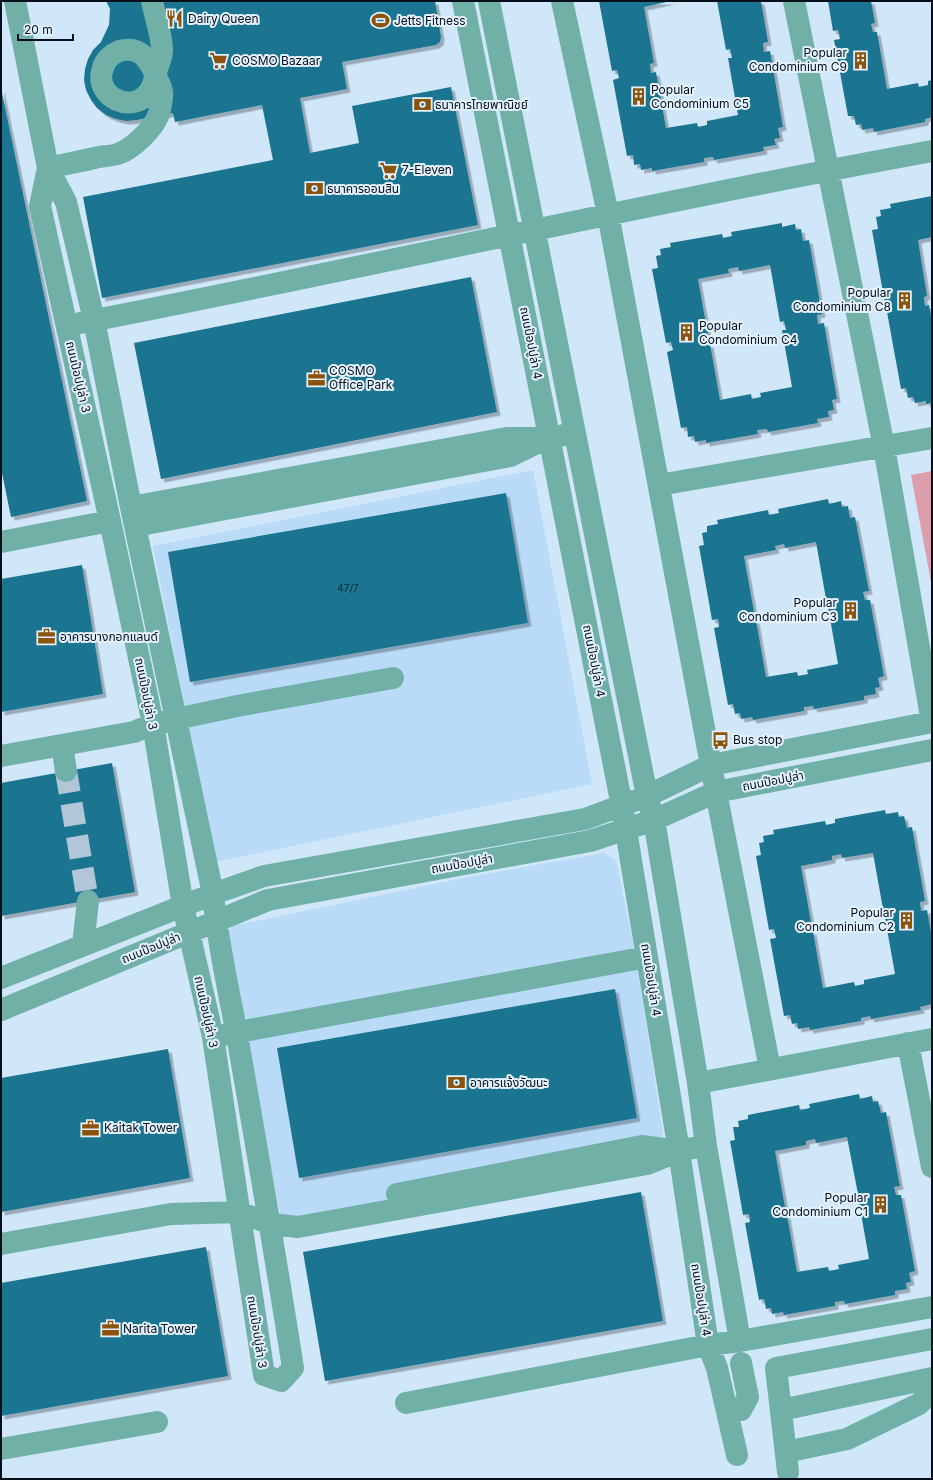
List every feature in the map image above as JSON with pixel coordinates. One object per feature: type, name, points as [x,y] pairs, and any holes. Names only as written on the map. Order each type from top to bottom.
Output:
[{"type":"street","name":"ถนนป๊อปปูล่า 3","points":[[15,1],[48,168],[66,202],[94,320],[175,720],[213,894],[215,921],[270,1224],[293,1368],[281,1381],[264,1375],[213,1037],[183,906],[152,724],[110,521],[40,206],[48,168]]},
{"type":"street","points":[[48,168],[120,153],[146,135],[158,116],[162,92],[157,78],[154,72],[152,65],[147,58],[140,53],[132,50],[116,52],[109,57],[104,64],[101,72],[101,80],[103,88],[108,95],[115,100],[122,102],[131,103],[139,100],[146,96],[151,89],[154,81],[155,75],[157,69],[162,50],[152,1]]},
{"type":"street","name":"ถนนป๊อปปูล่า 4","points":[[463,1],[622,806],[679,1151],[708,1345],[740,1341],[706,1146],[698,1083],[654,820],[647,796],[489,1]]},
{"type":"street","points":[[562,1],[608,214],[716,792],[770,1069]]},
{"type":"street","points":[[794,1],[884,447],[932,722]]},
{"type":"street","points":[[67,326],[510,236],[608,214],[932,151]]},
{"type":"street","points":[[133,517],[507,438],[550,438],[574,432]]},
{"type":"street","points":[[659,485],[932,438]]},
{"type":"street","points":[[1,542],[110,521]]},
{"type":"street","points":[[1,756],[134,732],[152,724],[237,706],[393,678]]},
{"type":"street","points":[[1,742],[122,720],[152,724]]},
{"type":"street","name":"ถนนป๊อปปูล่า","points":[[1,978],[213,894],[264,876],[585,820],[647,796],[712,765],[932,722]]},
{"type":"street","points":[[62,745],[66,771]]},
{"type":"street","name":"ถนนป๊อปปูล่า","points":[[1,1010],[268,900],[590,841],[654,820],[716,792],[932,750]]},
{"type":"street","points":[[83,945],[88,901]]},
{"type":"street","points":[[213,1037],[236,1031],[647,957]]},
{"type":"street","points":[[698,1083],[932,1039]]},
{"type":"street","points":[[908,1043],[932,1167]]},
{"type":"street","points":[[1,1244],[171,1214],[239,1212],[270,1224],[290,1215],[642,1146],[679,1151],[706,1146]]},
{"type":"street","points":[[740,1341],[932,1307]]},
{"type":"street","points":[[932,1339],[776,1368],[787,1462],[847,1439],[919,1404],[932,1391]]},
{"type":"street","points":[[406,1403],[708,1345],[717,1368],[737,1455]]},
{"type":"street","points":[[727,1411],[741,1410],[748,1397],[741,1363]]},
{"type":"street","points":[[781,1410],[932,1378]]},
{"type":"street","points":[[1,1448],[157,1422]]},
{"type":"shaded area","points":[[533,470],[592,784],[215,862],[153,546]]},
{"type":"shaded area","points":[[932,471],[932,587],[911,475]]},
{"type":"shaded area","points":[[604,853],[616,861],[634,948],[666,1152],[282,1222],[240,1020],[226,939],[232,926],[468,877]]},
{"type":"building","points":[[106,1],[435,1],[441,37],[440,42],[436,45],[342,62],[347,89],[300,98],[310,153],[359,143],[352,106],[451,87],[478,225],[102,298],[83,197],[273,160],[262,105],[175,122],[173,113],[126,121],[106,115],[97,108],[86,90],[84,80],[88,59],[93,50],[101,42],[109,25],[110,9]]},
{"type":"building","name":"Popular Condominium C5","points":[[599,1],[671,1],[644,7],[654,63],[650,64],[651,73],[656,72],[666,128],[697,123],[698,127],[707,125],[707,121],[738,115],[728,58],[732,58],[730,49],[726,50],[717,1],[761,1],[768,42],[763,43],[764,52],[770,51],[783,127],[778,128],[780,138],[774,139],[776,145],[763,147],[764,151],[714,160],[713,157],[704,158],[704,162],[652,171],[652,168],[641,170],[640,164],[634,165],[633,155],[627,156],[613,80],[619,78],[617,70],[612,71]]},
{"type":"building","name":"Popular Condominium C9","points":[[828,1],[871,1],[875,23],[871,24],[873,32],[877,32],[887,89],[918,83],[919,87],[928,85],[928,81],[932,80],[932,117],[925,119],[925,122],[874,132],[873,128],[862,130],[861,124],[856,125],[854,116],[848,116],[834,40],[840,39],[838,30],[833,31]]},
{"type":"building","points":[[1,88],[87,501],[11,517],[1,468]]},
{"type":"building","name":"Popular Condominium C8","points":[[932,196],[932,237],[918,240],[927,296],[924,297],[925,306],[929,305],[932,320],[932,403],[926,404],[926,401],[915,403],[913,397],[908,398],[906,388],[901,389],[887,312],[892,312],[891,303],[885,304],[872,230],[878,229],[876,217],[881,216],[880,210],[891,208],[890,204]]},
{"type":"building","name":"Popular Condominium C4","points":[[782,223],[782,227],[795,224],[796,230],[801,229],[803,241],[809,240],[822,314],[817,315],[818,324],[824,323],[837,399],[832,400],[834,410],[828,411],[829,417],[817,419],[818,423],[768,432],[767,429],[757,430],[758,434],[706,443],[706,440],[695,442],[694,436],[688,437],[687,427],[681,428],[667,352],[673,350],[671,342],[666,343],[652,269],[658,268],[656,256],[661,255],[660,249],[671,247],[670,243],[722,234],[723,238],[732,236],[731,232]],"holes":[[[770,265],[780,322],[784,321],[786,330],[782,330],[792,387],[760,393],[761,397],[752,399],[751,394],[720,400],[710,344],[705,344],[704,336],[708,335],[698,279],[729,273],[728,269],[738,267],[739,271]]]},
{"type":"building","name":"COSMO Office Park","points":[[471,277],[497,412],[161,479],[134,343]]},
{"type":"building","points":[[506,493],[528,623],[190,682],[168,552]]},
{"type":"building","name":"Popular Condominium C3","points":[[828,499],[829,504],[841,501],[842,507],[848,506],[850,518],[855,517],[869,591],[863,592],[865,600],[870,600],[884,676],[878,678],[880,687],[875,688],[876,694],[864,696],[864,700],[814,709],[813,706],[804,707],[804,711],[753,720],[752,717],[741,719],[740,713],[735,714],[733,704],[728,705],[714,628],[719,627],[718,619],[712,620],[699,546],[704,545],[702,533],[707,532],[707,526],[718,524],[717,520],[768,510],[769,515],[779,513],[778,509]],"holes":[[[816,542],[826,599],[830,598],[832,607],[828,607],[838,664],[807,670],[808,674],[798,676],[797,672],[766,677],[756,620],[752,621],[750,613],[754,612],[744,556],[776,550],[775,546],[784,544],[785,548]]]},
{"type":"building","name":"อาคารบางกอกแลนด์","points":[[82,565],[103,694],[1,712],[1,579]]},
{"type":"building","points":[[112,763],[135,892],[1,916],[1,783]]},
{"type":"building","name":"Popular Condominium C2","points":[[885,810],[886,814],[898,812],[899,817],[904,816],[907,828],[912,827],[925,901],[920,902],[921,911],[927,910],[932,938],[932,1004],[920,1007],[921,1010],[871,1019],[870,1016],[861,1018],[861,1021],[810,1030],[809,1027],[798,1029],[797,1023],[792,1024],[790,1015],[784,1016],[770,939],[776,938],[774,929],[769,930],[756,856],[761,855],[759,843],[764,842],[763,836],[774,834],[773,830],[825,821],[826,825],[835,823],[835,819]],"holes":[[[873,853],[883,909],[887,908],[889,917],[885,918],[895,974],[864,980],[864,984],[855,986],[854,982],[823,988],[813,931],[809,932],[807,923],[811,922],[801,866],[832,860],[832,856],[841,854],[842,858]]]},
{"type":"building","name":"อาคารแจ้งวัฒนะ","points":[[615,989],[637,1118],[299,1178],[277,1048]]},
{"type":"building","name":"Kaitak Tower","points":[[168,1049],[190,1178],[1,1212],[1,1078]]},
{"type":"building","name":"Popular Condominium C1","points":[[859,1094],[860,1099],[872,1096],[873,1102],[878,1101],[881,1113],[886,1112],[900,1186],[894,1187],[896,1195],[901,1195],[915,1271],[909,1273],[911,1282],[906,1283],[907,1289],[895,1291],[895,1295],[845,1304],[844,1301],[835,1302],[835,1306],[784,1315],[783,1312],[772,1314],[771,1308],[766,1309],[764,1299],[759,1300],[745,1223],[750,1222],[749,1214],[743,1215],[730,1141],[735,1140],[733,1127],[739,1127],[738,1121],[748,1119],[748,1115],[799,1105],[800,1110],[810,1108],[809,1104]],"holes":[[[847,1137],[858,1194],[861,1193],[863,1202],[859,1202],[869,1259],[838,1265],[839,1269],[829,1271],[828,1267],[797,1272],[787,1215],[783,1216],[781,1208],[785,1207],[775,1151],[806,1145],[806,1141],[815,1139],[816,1143]]]},
{"type":"building","points":[[641,1192],[663,1321],[325,1381],[303,1252]]},
{"type":"building","name":"Narita Tower","points":[[206,1247],[228,1376],[1,1416],[1,1283]]},
{"type":"tunnel","points":[[66,771],[88,901]]},
{"type":"place","name":"Dairy Queen","points":[[175,19]]},
{"type":"place","name":"Jetts Fitness","points":[[381,21]]},
{"type":"place","name":"Popular Condominium C9","points":[[860,60]]},
{"type":"place","name":"COSMO Bazaar","points":[[219,61]]},
{"type":"place","name":"Popular Condominium C5","points":[[638,97]]},
{"type":"place","name":"ธนาคารไทยพาณิชย์","points":[[422,105]]},
{"type":"place","name":"7-Eleven","points":[[389,170]]},
{"type":"place","name":"ธนาคารออมสิน","points":[[314,189]]},
{"type":"place","name":"Popular Condominium C8","points":[[904,300]]},
{"type":"place","name":"Popular Condominium C4","points":[[686,333]]},
{"type":"place","name":"COSMO Office Park","points":[[316,378]]},
{"type":"place","name":"Popular Condominium C3","points":[[850,610]]},
{"type":"place","name":"อาคารบางกอกแลนด์","points":[[47,637]]},
{"type":"place","name":"Bus stop","points":[[720,740]]},
{"type":"place","name":"Popular Condominium C2","points":[[907,920]]},
{"type":"place","name":"อาคารแจ้งวัฒนะ","points":[[457,1083]]},
{"type":"place","name":"Kaitak Tower","points":[[91,1128]]},
{"type":"place","name":"Popular Condominium C1","points":[[881,1205]]},
{"type":"place","name":"Narita Tower","points":[[110,1329]]}]
